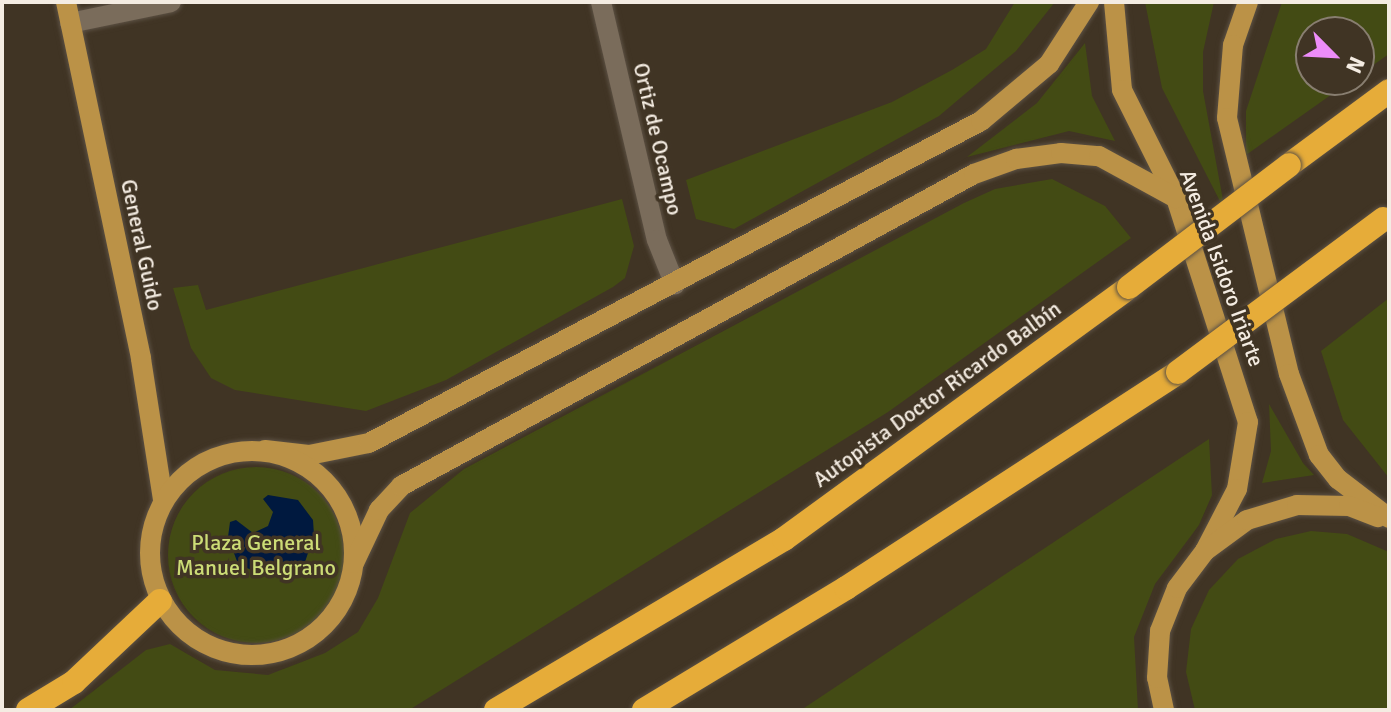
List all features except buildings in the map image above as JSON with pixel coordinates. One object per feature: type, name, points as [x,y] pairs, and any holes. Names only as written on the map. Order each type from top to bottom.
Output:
[{"type":"highway","name":"Autopista Doctor Ricardo Balbín","points":[[496,710],[784,539],[1129,287],[1389,91]]},
{"type":"highway","points":[[644,710],[846,588],[1178,372],[1386,217]]},
{"type":"highway","points":[[28,710],[96,663],[160,601]]},
{"type":"main road","name":"General Guido","points":[[66,2],[141,359],[163,499]]},
{"type":"main road","points":[[1089,2],[1049,64],[1004,106],[675,285],[369,443],[309,455],[265,450],[235,451],[207,460],[183,476],[163,499],[151,532],[150,555],[160,601],[179,627],[206,647],[238,656],[271,655],[302,644],[328,623],[346,595],[354,563],[379,510],[401,486],[974,174],[1016,159],[1061,153],[1099,156],[1176,198]]},
{"type":"main road","name":"Avenida Isidoro Iriarte","points":[[1114,2],[1122,90],[1176,198],[1248,422],[1237,489],[1205,551]]},
{"type":"main road","name":"Avenida Isidoro Iriarte","points":[[1248,2],[1233,45],[1227,118],[1289,374],[1319,455],[1338,479],[1389,520]]},
{"type":"main road","points":[[265,450],[295,460],[322,477],[341,502],[352,531],[354,563]]},
{"type":"main road","points":[[1164,710],[1157,678],[1160,631],[1177,588],[1205,551],[1247,520],[1297,505],[1349,506],[1389,520]]},
{"type":"street","points":[[70,23],[171,2]]},
{"type":"street","name":"Ortiz de Ocampo","points":[[601,2],[657,240],[675,285]]},
{"type":"green space","points":[[1015,2],[1055,2],[1016,51],[939,116],[734,229],[696,219],[686,180],[892,102],[952,70],[986,49]]},
{"type":"green space","points":[[1145,2],[1214,2],[1203,52],[1203,91],[1225,211],[1162,88]]},
{"type":"green space","points":[[1282,2],[1389,2],[1389,54],[1375,64],[1375,16],[1295,16],[1295,96],[1329,96],[1246,155],[1246,111]]},
{"type":"green space","points":[[1085,43],[1092,96],[1115,141],[1069,131],[967,157],[1037,103]]},
{"type":"green space","points":[[1052,179],[1105,206],[1131,238],[888,412],[409,710],[69,710],[146,650],[170,644],[215,670],[268,675],[325,653],[358,632],[378,598],[410,513],[464,469],[964,203],[995,189]]},
{"type":"green space","points":[[622,199],[634,246],[625,278],[446,380],[366,411],[235,390],[211,378],[191,348],[173,288],[198,285],[206,310]]},
{"type":"green space","points":[[1389,298],[1389,478],[1343,420],[1321,351]]},
{"type":"green space","points":[[1269,404],[1303,463],[1314,475],[1262,483],[1271,451]]},
{"type":"green space","points":[[1209,439],[1212,495],[1199,525],[1155,584],[1134,637],[1138,710],[801,710]]},
{"type":"green space","name":"Plaza General Manuel Belgrano","points":[[256,467],[290,474],[318,493],[337,521],[344,555],[337,589],[318,617],[290,636],[256,643],[222,636],[194,617],[175,589],[168,555],[175,521],[194,493],[222,474]]},
{"type":"green space","points":[[1311,531],[1347,534],[1389,552],[1389,710],[1195,710],[1186,672],[1191,629],[1209,590],[1238,559],[1276,539]]},
{"type":"water","points":[[268,495],[298,500],[313,520],[314,535],[305,562],[270,578],[238,564],[228,537],[230,522],[236,520],[253,533],[268,526],[273,512],[263,499]]}]
